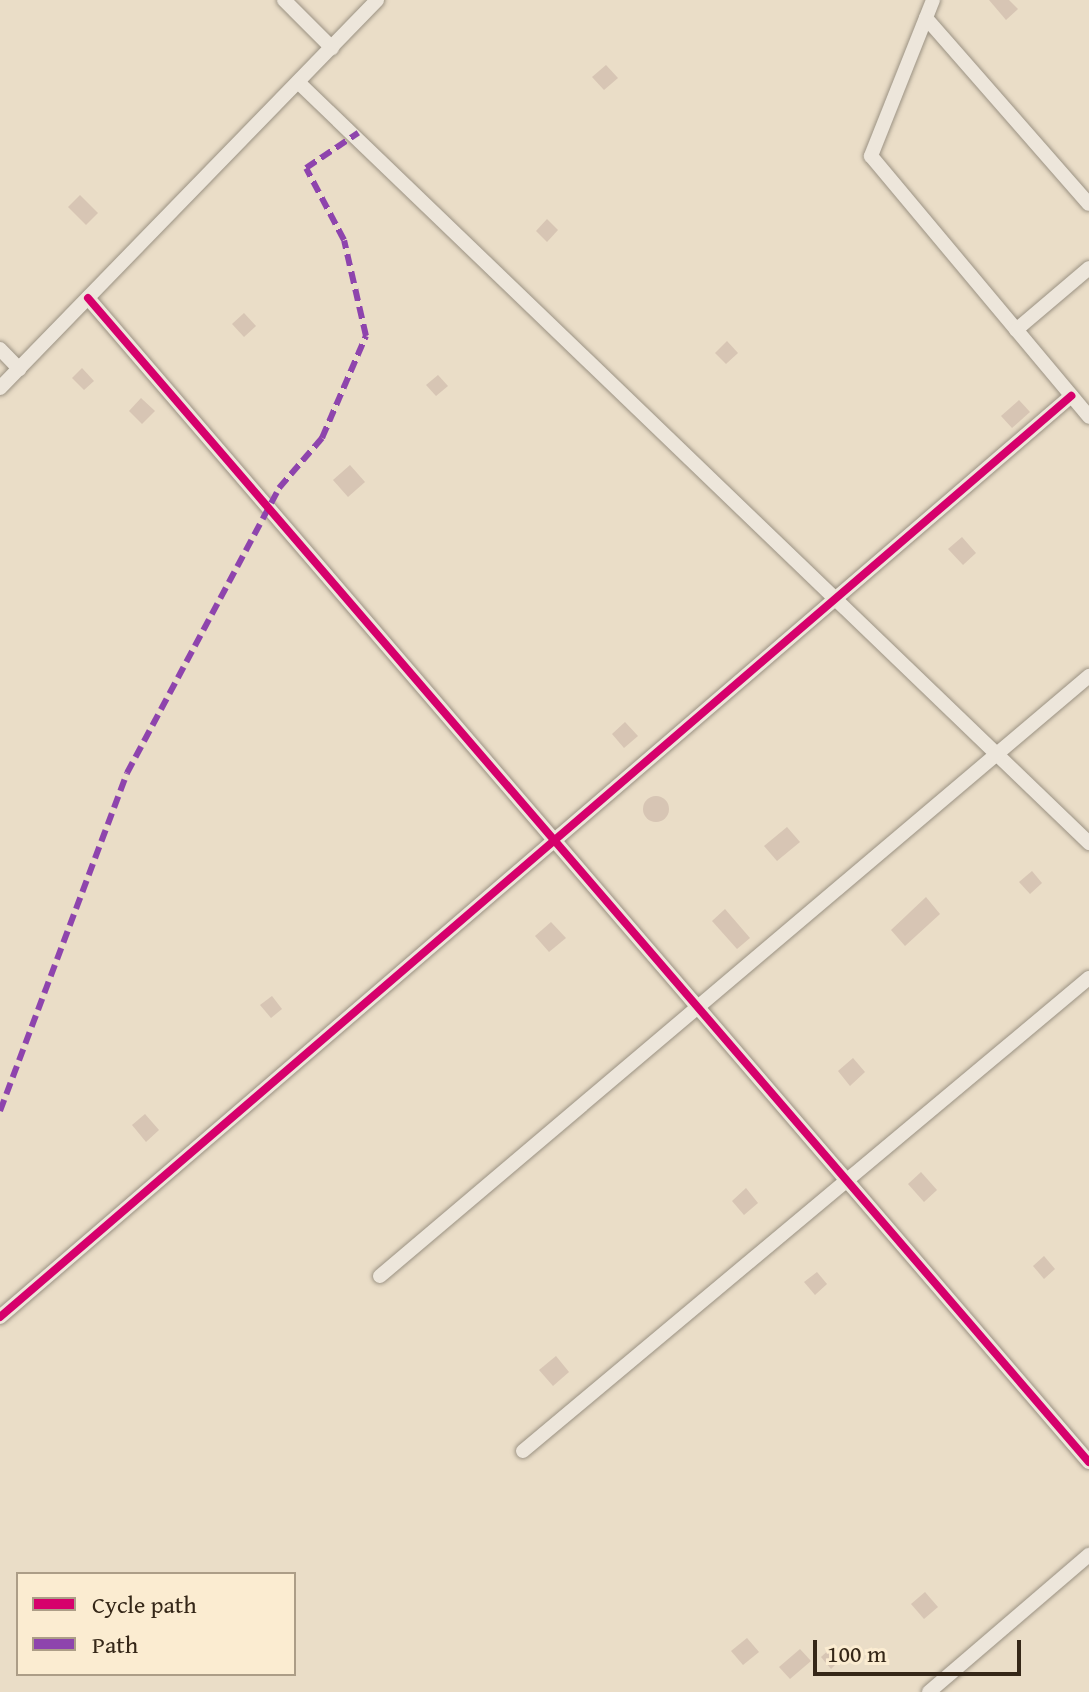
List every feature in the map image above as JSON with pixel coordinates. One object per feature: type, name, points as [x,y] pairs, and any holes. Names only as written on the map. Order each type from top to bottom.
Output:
[{"type":"street","points":[[284,0],[332,48]]},
{"type":"street","points":[[0,388],[377,0]]},
{"type":"street","points":[[933,0],[871,156],[1089,417]]},
{"type":"street","points":[[926,18],[1089,204]]},
{"type":"street","points":[[298,82],[1089,843]]},
{"type":"street","points":[[1016,330],[1089,268]]},
{"type":"street","points":[[88,298],[1089,1462]]},
{"type":"street","points":[[0,349],[19,369]]},
{"type":"street","points":[[0,1317],[1071,396]]},
{"type":"street","points":[[380,1276],[1089,676]]},
{"type":"street","points":[[523,1451],[1089,978]]},
{"type":"street","points":[[929,1692],[1089,1555]]},
{"type":"building","points":[[989,0],[1009,0],[1018,9],[1006,20]]},
{"type":"building","points":[[606,65],[618,78],[604,90],[592,77]]},
{"type":"building","points":[[80,195],[98,213],[86,225],[68,207]]},
{"type":"building","points":[[547,219],[558,230],[547,242],[536,231]]},
{"type":"building","points":[[244,313],[256,326],[244,337],[232,324]]},
{"type":"building","points":[[727,341],[738,353],[726,364],[715,353]]},
{"type":"building","points":[[82,368],[94,381],[84,390],[72,378]]},
{"type":"building","points":[[438,375],[448,386],[436,396],[426,385]]},
{"type":"building","points":[[141,398],[155,411],[142,424],[129,411]]},
{"type":"building","points":[[1019,400],[1030,412],[1012,428],[1001,416]]},
{"type":"building","points":[[350,465],[365,482],[348,497],[333,480]]},
{"type":"building","points":[[962,537],[976,553],[963,565],[948,549]]},
{"type":"building","points":[[625,722],[638,736],[624,748],[612,734]]},
{"type":"building","points":[[656,796],[665,800],[669,809],[665,818],[656,822],[647,818],[643,809],[647,800]]},
{"type":"building","points":[[787,827],[800,842],[777,861],[764,846]]},
{"type":"building","points":[[1032,871],[1042,883],[1030,894],[1019,882]]},
{"type":"building","points":[[926,897],[940,914],[905,946],[891,930]]},
{"type":"building","points":[[725,909],[750,938],[737,949],[712,921]]},
{"type":"building","points":[[551,922],[566,938],[549,952],[535,936]]},
{"type":"building","points":[[272,996],[282,1009],[271,1018],[260,1005]]},
{"type":"building","points":[[853,1058],[865,1072],[850,1086],[838,1071]]},
{"type":"building","points":[[145,1114],[159,1130],[146,1142],[132,1125]]},
{"type":"building","points":[[921,1172],[937,1190],[924,1202],[908,1184]]},
{"type":"building","points":[[746,1188],[758,1203],[744,1215],[732,1201]]},
{"type":"building","points":[[1044,1256],[1055,1269],[1044,1279],[1033,1266]]},
{"type":"building","points":[[817,1272],[827,1284],[815,1295],[804,1282]]},
{"type":"building","points":[[556,1356],[569,1372],[553,1386],[539,1370]]},
{"type":"building","points":[[925,1592],[938,1607],[924,1619],[911,1604]]},
{"type":"building","points":[[747,1638],[759,1652],[743,1665],[731,1651]]},
{"type":"building","points":[[832,1647],[842,1658],[831,1669],[821,1657]]},
{"type":"building","points":[[800,1649],[811,1661],[790,1679],[779,1667]]},
{"type":"marked path","points":[[0,1111],[127,773],[279,488],[322,438],[366,336],[344,240],[306,168],[358,133]]},
{"type":"cycle path","points":[[88,298],[1089,1462]]},
{"type":"cycle path","points":[[0,1317],[1071,396]]}]
